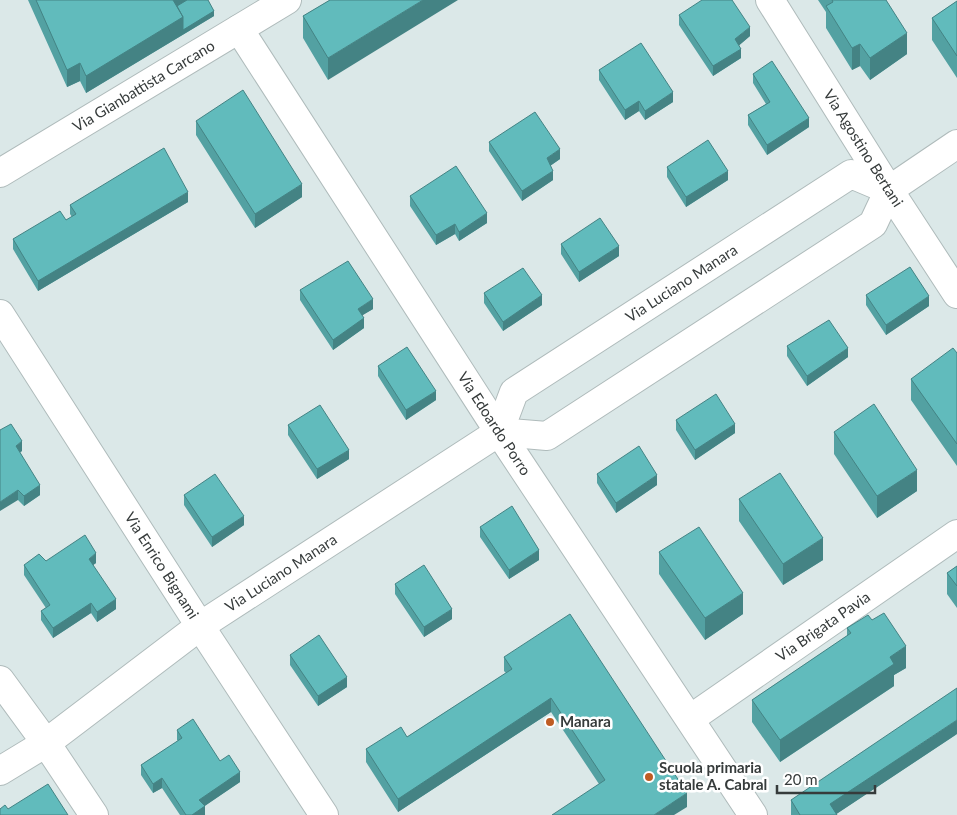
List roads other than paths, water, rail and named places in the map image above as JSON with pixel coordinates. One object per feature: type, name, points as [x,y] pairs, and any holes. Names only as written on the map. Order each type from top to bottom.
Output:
[{"type":"street","name":"Via Gianbattista Carcano","points":[[0,173],[287,0]]},
{"type":"street","name":"Via Agostino Bertani","points":[[770,0],[889,190],[957,294]]},
{"type":"street","name":"Via Edoardo Porro","points":[[239,29],[499,432],[754,815]]},
{"type":"street","points":[[499,432],[547,436],[873,224],[889,190],[957,144]]},
{"type":"street","name":"Via Luciano Manara","points":[[0,771],[46,743],[200,626],[499,432],[514,392],[851,174],[889,190]]},
{"type":"street","name":"Via Enrico Bignami","points":[[0,314],[324,815]]},
{"type":"street","name":"Via Brigata Pavia","points":[[690,719],[957,534]]},
{"type":"street","points":[[0,680],[46,743],[94,815]]},
{"type":"place","name":"Manara","points":[[550,722]]},
{"type":"place","name":"Scuola primaria statale A. Cabral","points":[[649,777]]}]
